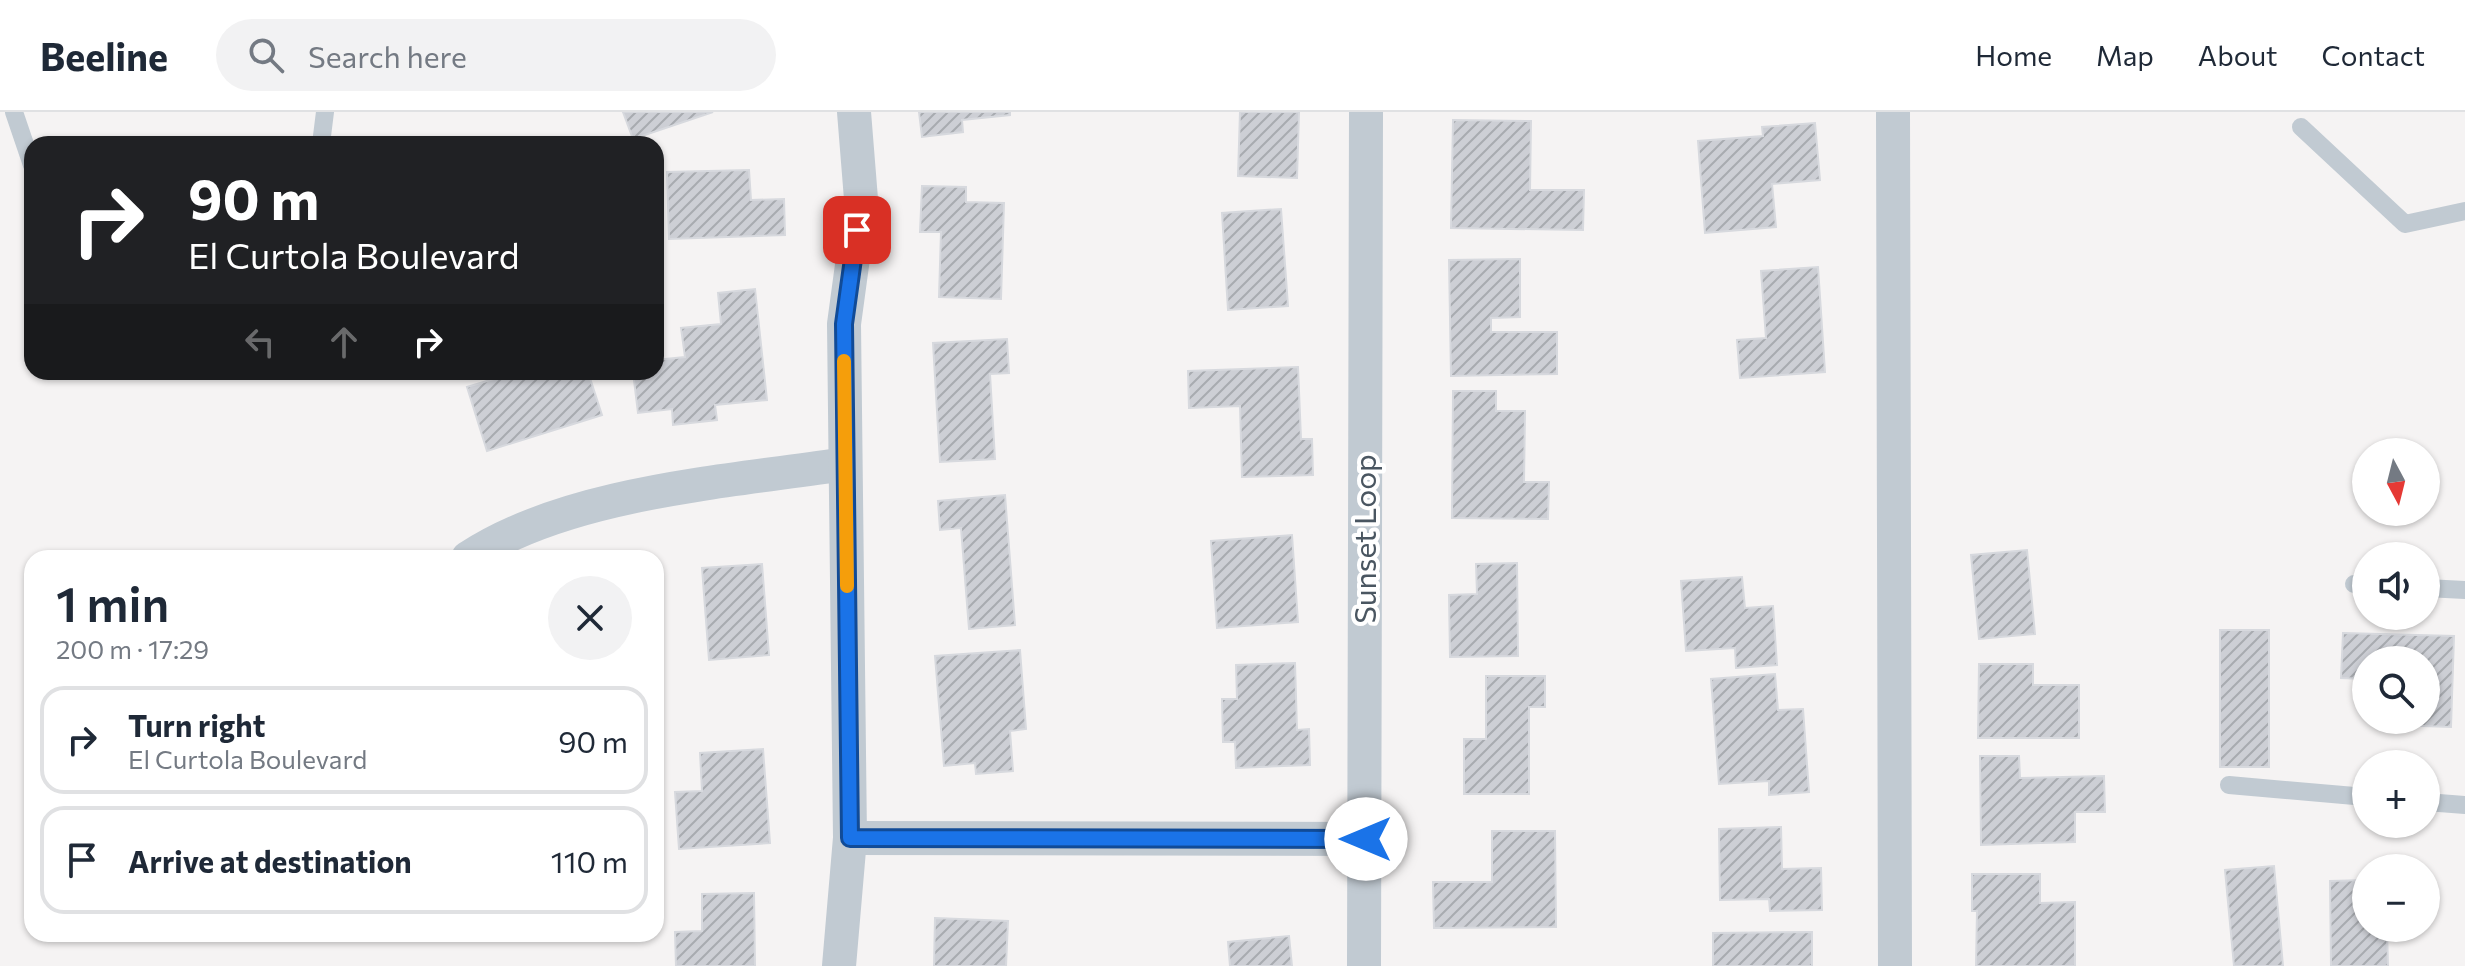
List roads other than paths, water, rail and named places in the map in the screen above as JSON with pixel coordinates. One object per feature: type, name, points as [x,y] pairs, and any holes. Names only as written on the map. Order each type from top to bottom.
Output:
[{"type":"street","points":[[839,966],[850,838],[844,324],[861,199],[854,112]]},
{"type":"street","name":"Sunset Loop","points":[[1364,966],[1366,112]]},
{"type":"street","points":[[1893,112],[1895,966]]},
{"type":"street","points":[[480,550],[568,513],[658,492],[845,464]]},
{"type":"street","points":[[850,838],[1366,839]]},
{"type":"lane","points":[[14,112],[24,141]]},
{"type":"lane","points":[[322,136],[325,112]]},
{"type":"lane","points":[[2301,127],[2405,224],[2465,211]]},
{"type":"lane","points":[[2440,589],[2465,590]]},
{"type":"lane","points":[[2229,785],[2352,796]]},
{"type":"lane","points":[[2440,803],[2465,805]]}]
